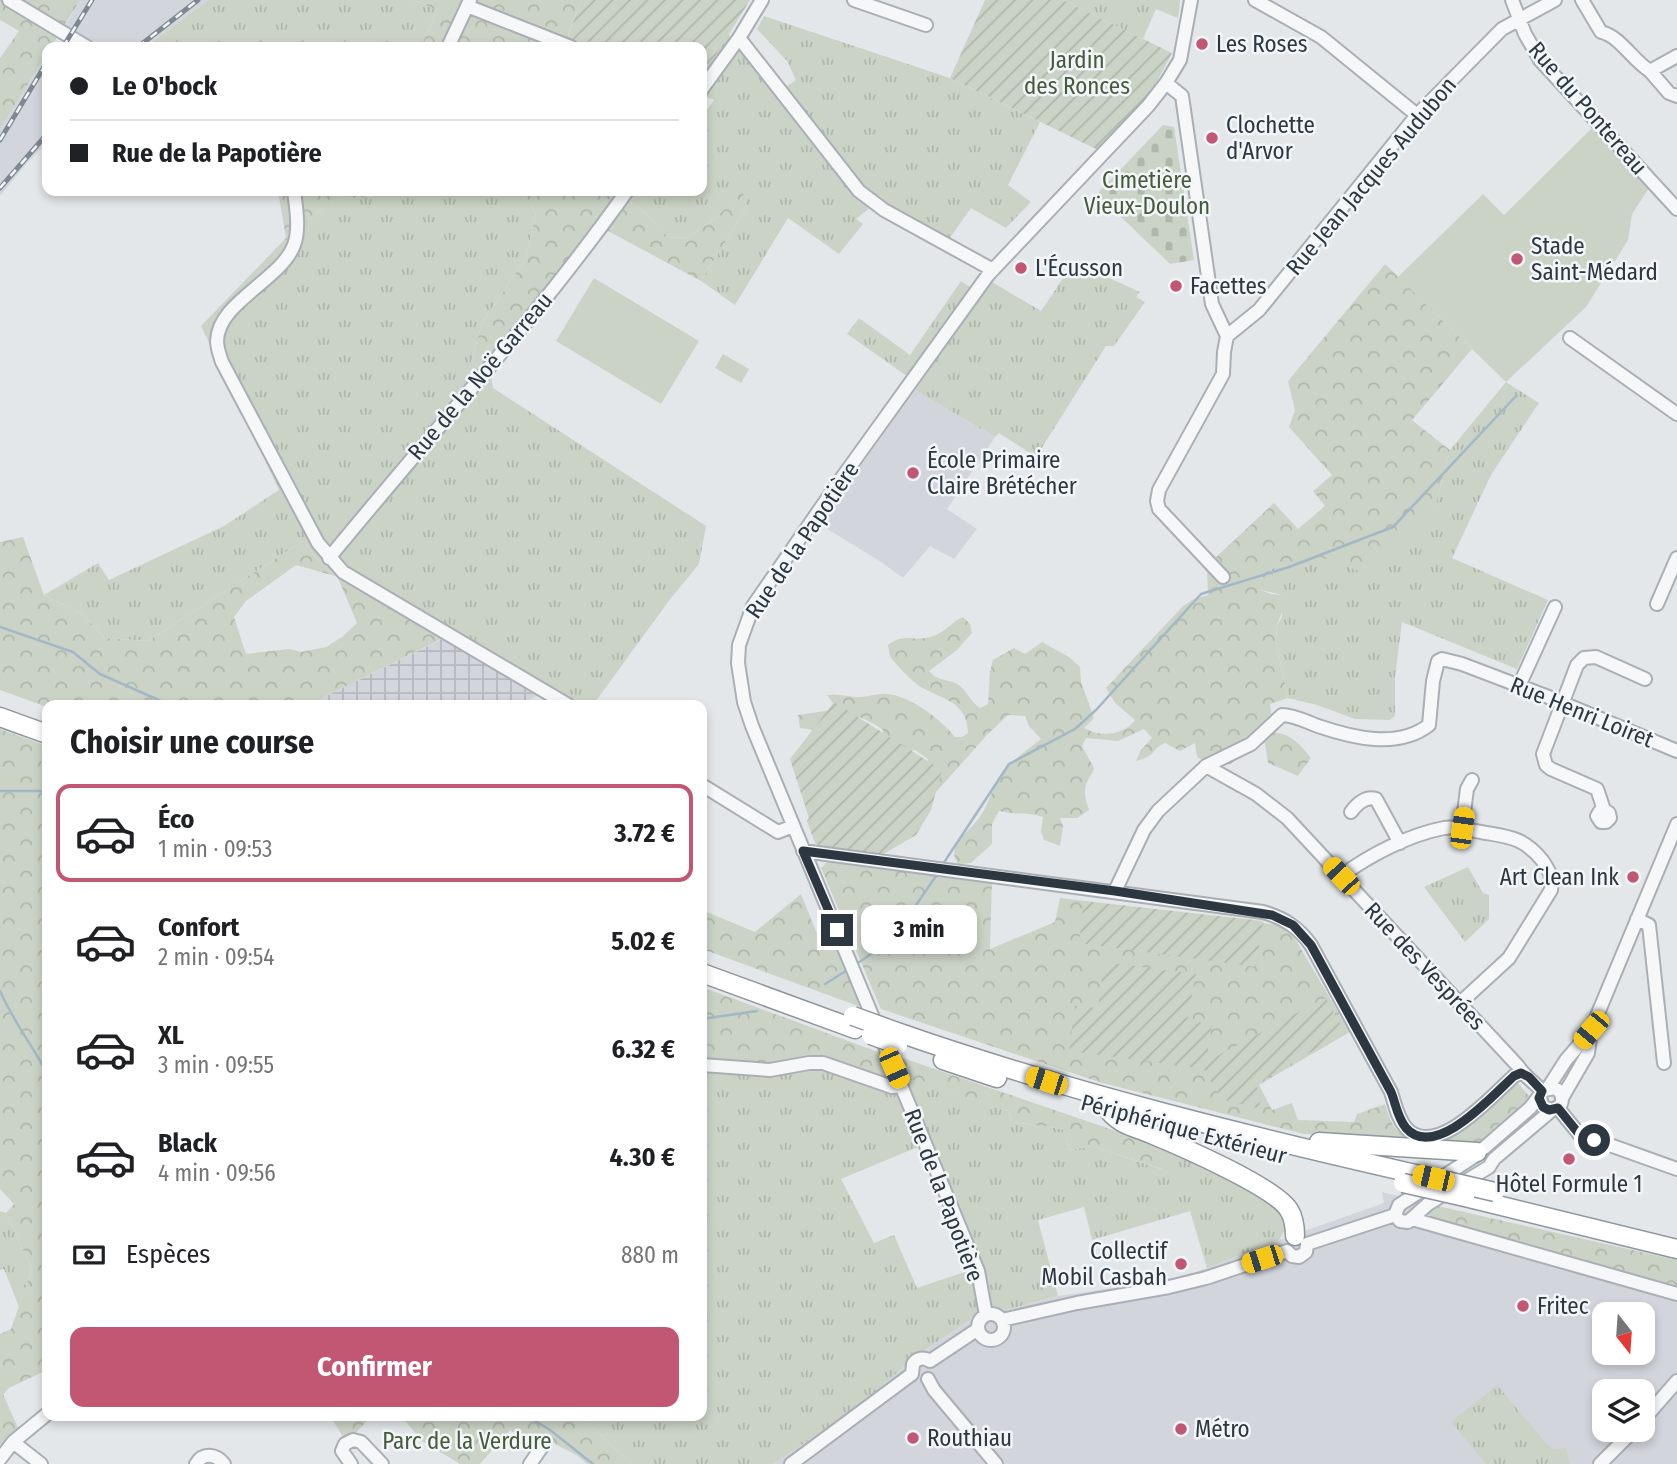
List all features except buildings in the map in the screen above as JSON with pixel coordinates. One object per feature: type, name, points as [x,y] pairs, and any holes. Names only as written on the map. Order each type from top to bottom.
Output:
[{"type":"highway","points":[[0,704],[42,719]]},
{"type":"highway","points":[[0,717],[42,732]]},
{"type":"highway","points":[[707,963],[854,1023]]},
{"type":"highway","points":[[707,975],[898,1038],[1046,1081],[1269,1140],[1677,1237]]},
{"type":"highway","name":"Périphérique Extérieur","points":[[898,1038],[1109,1111],[1214,1139],[1677,1249]]},
{"type":"highway","points":[[1109,1111],[1116,1121],[1153,1135],[1267,1189],[1288,1208],[1294,1222],[1297,1244]]},
{"type":"highway","points":[[1269,1140],[1282,1136],[1339,1144],[1480,1156]]},
{"type":"street","points":[[9,0],[79,42]]},
{"type":"street","points":[[707,82],[762,0]]},
{"type":"street","points":[[854,0],[926,25]]},
{"type":"street","name":"Rue de la Papotière","points":[[986,1315],[978,1271],[803,851],[744,702],[738,663],[739,645],[753,607],[820,508],[993,270],[1148,106],[1166,83],[1180,60],[1191,0]]},
{"type":"street","points":[[1255,0],[1321,37],[1417,115]]},
{"type":"street","name":"Rue du Pontereau","points":[[1512,0],[1519,20],[1540,60],[1677,209]]},
{"type":"street","name":"Rue Jean Jacques Audubon","points":[[1227,336],[1259,310],[1417,115],[1502,29],[1555,0]]},
{"type":"street","points":[[1581,0],[1601,32],[1609,33],[1639,64],[1650,71],[1669,93],[1677,96]]},
{"type":"street","points":[[450,42],[469,3],[559,42]]},
{"type":"street","points":[[739,38],[859,191],[884,210],[993,270]]},
{"type":"street","points":[[1650,71],[1677,56]]},
{"type":"street","points":[[1166,83],[1182,96],[1212,304],[1227,336],[1223,374],[1159,490],[1157,501],[1159,509],[1170,522],[1223,577]]},
{"type":"street","points":[[294,196],[297,230],[294,247],[279,266],[231,312],[220,327],[216,343],[222,362],[260,435],[318,544],[342,572],[560,700]]},
{"type":"street","name":"Rue de la Noë Garreau","points":[[329,558],[529,318],[623,196]]},
{"type":"street","points":[[1570,338],[1677,414]]},
{"type":"street","points":[[1657,604],[1677,558]]},
{"type":"street","points":[[1519,686],[1555,607]]},
{"type":"street","points":[[1604,810],[1597,789],[1551,769],[1543,754],[1577,665],[1584,657],[1596,657],[1644,679]]},
{"type":"street","name":"Rue Henri Loiret","points":[[1206,766],[1251,744],[1282,715],[1332,731],[1382,740],[1412,735],[1429,726],[1433,681],[1438,661],[1445,659],[1562,703],[1677,751]]},
{"type":"street","points":[[1115,891],[1151,819],[1206,766]]},
{"type":"street","name":"Rue des Vesprées","points":[[1206,766],[1256,794],[1287,818],[1518,1066],[1521,1073],[1529,1077],[1543,1092]]},
{"type":"street","points":[[1462,828],[1467,789],[1472,780]]},
{"type":"street","points":[[707,788],[778,832],[793,826]]},
{"type":"street","points":[[1351,812],[1358,804],[1371,798],[1376,799],[1400,843]]},
{"type":"street","points":[[1395,1215],[1399,1205],[1480,1156],[1493,1153],[1494,1159],[1557,1105],[1588,1053],[1591,1030],[1677,824]]},
{"type":"street","points":[[1341,876],[1400,843],[1444,828],[1462,828],[1524,842],[1549,869],[1553,881],[1547,898],[1509,958],[1460,1003]]},
{"type":"street","points":[[803,851],[1115,891],[1263,912],[1281,918],[1293,925],[1311,945],[1391,1092],[1399,1117],[1405,1127],[1414,1134],[1431,1137],[1452,1129],[1521,1073]]},
{"type":"street","points":[[1637,919],[1649,925],[1664,1062]]},
{"type":"street","points":[[1395,1215],[1401,1221],[1413,1217],[1480,1156],[1543,1092],[1591,1030]]},
{"type":"street","points":[[707,1065],[770,1070],[823,1063],[892,1087],[901,1086]]},
{"type":"street","points":[[1543,1092],[1558,1090],[1557,1105],[1579,1134],[1677,1169]]},
{"type":"street","points":[[1543,1092],[1543,1107],[1557,1105]]},
{"type":"street","points":[[1406,1203],[1413,1207],[1413,1217]]},
{"type":"street","points":[[930,1362],[978,1329],[981,1319],[986,1315],[995,1315],[1002,1320],[1181,1284],[1297,1244],[1395,1215]]},
{"type":"street","points":[[1413,1217],[1677,1294]]},
{"type":"street","points":[[978,1329],[983,1338],[996,1339],[1003,1332],[1002,1320]]},
{"type":"street","points":[[917,1360],[930,1362],[933,1371],[928,1379],[917,1379],[912,1374],[911,1367],[917,1360]]},
{"type":"street","points":[[791,1464],[912,1374]]},
{"type":"street","points":[[928,1379],[934,1390],[996,1464]]},
{"type":"street","points":[[1655,1406],[1677,1381]]},
{"type":"street","points":[[0,1459],[13,1442],[42,1418]]},
{"type":"street","points":[[351,1464],[342,1451],[345,1444],[353,1440],[361,1442],[382,1464]]},
{"type":"street","points":[[13,1442],[41,1464]]},
{"type":"street","points":[[1600,1464],[1622,1442]]},
{"type":"street","points":[[530,1464],[544,1444]]},
{"type":"street","points":[[196,1464],[201,1457],[210,1455],[224,1464]]},
{"type":"shaded area","points":[[80,0],[208,0],[153,42],[91,42],[65,26]]},
{"type":"shaded area","points":[[42,62],[42,148],[0,196],[0,129]]},
{"type":"shaded area","name":"École Primaire Claire Brétécher","points":[[915,390],[995,437],[947,509],[977,529],[954,559],[930,546],[903,578],[819,524]]},
{"type":"shaded area","points":[[450,635],[546,692],[529,700],[318,700]]},
{"type":"shaded area","points":[[1382,1192],[1424,1203],[1677,1291],[1677,1464],[773,1464],[854,1410],[916,1356],[973,1318],[1000,1308],[1006,1310],[1058,1296],[1167,1280],[1199,1271],[1384,1203]]},
{"type":"green space","points":[[0,0],[80,0],[54,42],[42,42],[42,62],[0,129],[0,58],[19,31],[0,20]]},
{"type":"green space","points":[[208,0],[414,0],[437,10],[423,42],[153,42]]},
{"type":"green space","points":[[414,0],[581,0],[567,38],[576,42],[423,42],[437,10]]},
{"type":"green space","points":[[581,0],[750,0],[707,70],[707,42],[575,42],[567,39]]},
{"type":"green space","name":"Jardin des Ronces","points":[[985,0],[1063,0],[1172,53],[1151,93],[1098,150],[950,78]]},
{"type":"green space","points":[[1063,0],[1180,0],[1178,18],[1156,9],[1143,39]]},
{"type":"green space","points":[[764,16],[950,78],[1040,122],[1008,185],[1031,202],[1006,228],[971,208],[949,239],[877,202],[856,219],[863,224],[839,254],[788,218],[735,305],[701,281],[747,207],[742,191],[718,216],[689,237],[665,238],[653,220],[630,201],[634,196],[707,196],[707,110],[714,100],[707,97],[707,70],[728,34],[775,94],[796,80],[787,61],[757,29]]},
{"type":"green space","name":"Cimetière Vieux-Doulon","points":[[1163,125],[1174,127],[1194,260],[1170,264],[1097,194]]},
{"type":"green space","name":"Stade Saint-Médard","points":[[1592,128],[1649,188],[1632,214],[1628,240],[1586,307],[1506,382],[1398,277],[1483,194],[1504,215]]},
{"type":"green space","points":[[742,190],[747,207],[701,281],[608,231],[491,375],[471,362],[482,323],[526,258],[536,212],[523,196],[634,196],[630,201],[653,220],[666,238],[689,237],[718,216]]},
{"type":"green space","points":[[279,196],[374,196],[333,200],[286,238]]},
{"type":"green space","points":[[374,196],[523,196],[536,212],[526,258],[482,323],[471,362],[491,375],[493,388],[706,526],[699,564],[597,700],[560,700],[450,635],[439,640],[430,631],[335,576],[303,541],[148,641],[105,638],[82,614],[44,595],[98,563],[109,580],[224,526],[279,490],[201,326],[286,238],[333,200]]},
{"type":"green space","points":[[1074,262],[1140,292],[1136,297],[1145,302],[1114,346],[1106,346],[1036,457],[999,433],[995,437],[915,390],[992,282],[1041,311]]},
{"type":"green space","points":[[1385,264],[1472,349],[1412,420],[1450,450],[1435,506],[1367,574],[1313,554],[1271,569],[1273,576],[1258,589],[1282,595],[1287,600],[1277,625],[1276,641],[1288,698],[1270,704],[1273,726],[1277,733],[1292,738],[1311,758],[1298,776],[1268,763],[1265,743],[1243,753],[1231,764],[1220,765],[1212,756],[1203,760],[1197,757],[1195,743],[1180,751],[1165,743],[1147,757],[1136,761],[1141,750],[1152,738],[1144,729],[1118,741],[1086,738],[1082,746],[1094,768],[1085,788],[1089,810],[1077,818],[1060,818],[1063,826],[1060,846],[1044,840],[1041,831],[1043,817],[999,811],[992,824],[992,844],[971,863],[958,864],[954,855],[956,845],[984,811],[1000,777],[1012,762],[1041,739],[1029,726],[1025,716],[1008,715],[937,791],[926,789],[923,781],[928,759],[915,750],[897,753],[881,748],[883,730],[866,720],[849,718],[827,732],[800,728],[798,715],[837,709],[827,695],[859,697],[884,694],[896,695],[915,704],[934,716],[955,737],[968,733],[967,722],[958,708],[914,682],[892,659],[888,645],[899,639],[935,635],[963,617],[970,624],[972,633],[957,650],[929,671],[960,686],[980,708],[988,704],[993,660],[1014,648],[1025,654],[1042,642],[1069,657],[1080,667],[1081,682],[1094,718],[1084,728],[1105,734],[1125,729],[1135,720],[1115,703],[1106,688],[1183,606],[1208,595],[1207,568],[1211,562],[1274,503],[1298,529],[1325,506],[1313,491],[1332,475],[1289,427],[1295,410],[1288,381]]},
{"type":"green space","points":[[594,278],[699,341],[661,404],[556,341]]},
{"type":"green space","points":[[961,281],[970,287],[907,376],[847,334],[859,318],[910,355]]},
{"type":"green space","points":[[723,354],[749,369],[741,383],[715,368]]},
{"type":"green space","points":[[1506,382],[1539,403],[1491,475],[1452,558],[1548,600],[1517,669],[1402,622],[1395,677],[1395,716],[1390,720],[1355,719],[1288,698],[1276,641],[1277,625],[1282,617],[1282,595],[1257,589],[1273,576],[1271,569],[1435,506],[1450,450]]},
{"type":"green space","points":[[23,537],[44,595],[82,614],[105,638],[148,641],[303,541],[335,576],[296,565],[246,601],[234,617],[246,654],[289,649],[301,652],[326,647],[342,637],[357,623],[338,578],[430,631],[439,640],[318,700],[42,700],[42,705],[0,690],[0,542]]},
{"type":"green space","points":[[834,702],[942,770],[931,810],[916,835],[882,855],[822,847],[815,843],[807,821],[809,818],[790,759]]},
{"type":"green space","points":[[0,729],[42,744],[42,1372],[9,1388],[3,1394],[18,1428],[2,1446],[0,1334],[11,1329],[32,1269],[6,1213],[14,1204],[0,1189]]},
{"type":"green space","points":[[828,861],[992,882],[990,949],[1055,922],[1060,898],[1279,925],[1294,937],[1350,1032],[1259,1085],[1272,1110],[1292,1103],[1298,1120],[1354,1122],[1357,1114],[1385,1104],[1394,1126],[1401,1134],[1423,1140],[1512,1083],[1517,1082],[1530,1097],[1530,1101],[1480,1145],[1304,1134],[1099,1082],[881,1009],[821,868]]},
{"type":"green space","points":[[1468,867],[1483,893],[1489,895],[1489,919],[1465,942],[1424,887]]},
{"type":"green space","points":[[801,894],[818,936],[832,931],[861,1007],[707,951],[707,912],[755,932]]},
{"type":"green space","points":[[1084,901],[1263,921],[1256,967],[1079,943]]},
{"type":"green space","points":[[1104,962],[1196,974],[1187,1021],[1212,1024],[1206,1062],[1325,998],[1345,1032],[1256,1084],[1261,1109],[1221,1099],[1200,1063],[1191,1067],[1069,1051],[1075,1006],[1098,1008]]},
{"type":"green space","points":[[707,989],[878,1052],[885,1070],[871,1073],[816,1055],[783,1064],[707,1059]]},
{"type":"green space","points":[[878,1052],[897,1056],[906,1077],[1009,1111],[1012,1122],[1063,1129],[1069,1150],[1092,1146],[1161,1169],[1177,1152],[1255,1192],[1280,1214],[1285,1225],[1284,1231],[1279,1240],[1207,1268],[1190,1211],[1092,1240],[1084,1207],[1038,1220],[1058,1296],[1006,1310],[1000,1308],[973,1318],[916,1356],[854,1410],[773,1464],[631,1464],[586,1421],[707,1421],[707,1059],[783,1064],[816,1055],[871,1073],[885,1070]],"holes":[[[932,1141],[983,1266],[917,1288],[894,1235],[874,1243],[841,1179]]]},
{"type":"green space","points":[[897,1056],[1177,1152],[1162,1169],[1092,1146],[1069,1150],[1063,1129],[1012,1122],[1009,1111],[905,1077]]},
{"type":"green space","points":[[1424,1203],[1677,1260],[1677,1291],[1419,1219]]},
{"type":"green space","points":[[0,1211],[6,1213],[32,1269],[19,1307],[4,1269],[0,1270]]},
{"type":"green space","points":[[1497,1385],[1548,1445],[1553,1449],[1567,1448],[1569,1464],[1486,1464],[1451,1422]]},
{"type":"green space","name":"Parc de la Verdure","points":[[333,1421],[367,1421],[356,1433],[344,1438]]},
{"type":"green space","name":"Parc de la Verdure","points":[[405,1421],[586,1421],[631,1464],[587,1464],[578,1456],[542,1437],[535,1448],[510,1430],[480,1464],[460,1464],[422,1441]]},
{"type":"waterway","points":[[943,864],[1009,764],[1075,729],[1096,710],[1201,594],[1289,567],[1393,527],[1516,396]]},
{"type":"waterway","points":[[0,627],[73,652],[100,674],[159,700]]},
{"type":"waterway","points":[[0,791],[42,791]]},
{"type":"waterway","points":[[855,965],[892,940],[938,873]]},
{"type":"waterway","points":[[825,984],[849,969]]},
{"type":"waterway","points":[[0,991],[42,1065]]},
{"type":"waterway","points":[[707,1018],[757,1011]]},
{"type":"waterway","points":[[535,1421],[593,1464]]},
{"type":"railway","points":[[66,42],[92,0]]},
{"type":"railway","points":[[144,42],[198,0]]},
{"type":"railway","points":[[0,140],[42,70]]},
{"type":"railway","points":[[0,188],[42,140]]},
{"type":"place","name":"Les Roses","points":[[1202,44]]},
{"type":"place","name":"Clochette d'Arvor","points":[[1212,138]]},
{"type":"place","name":"Stade Saint-Médard","points":[[1517,259]]},
{"type":"place","name":"L'Écusson","points":[[1021,268]]},
{"type":"place","name":"Facettes","points":[[1176,286]]},
{"type":"place","name":"École Primaire Claire Brétécher","points":[[913,473]]},
{"type":"place","name":"Art Clean Ink","points":[[1633,877]]},
{"type":"place","name":"Hôtel Formule 1","points":[[1569,1159]]},
{"type":"place","name":"Collectif Mobil Casbah","points":[[1181,1264]]},
{"type":"place","name":"Fritec","points":[[1523,1306]]},
{"type":"place","name":"Métro","points":[[1181,1429]]},
{"type":"place","name":"Routhiau","points":[[913,1438]]},
{"type":"route","points":[[837,930],[803,851],[1263,912],[1293,925],[1311,945],[1391,1092],[1399,1117],[1411,1133],[1426,1137],[1447,1132],[1521,1073],[1529,1077],[1542,1091],[1539,1098],[1543,1107],[1549,1110],[1558,1108],[1571,1127],[1579,1134],[1594,1140]]}]
